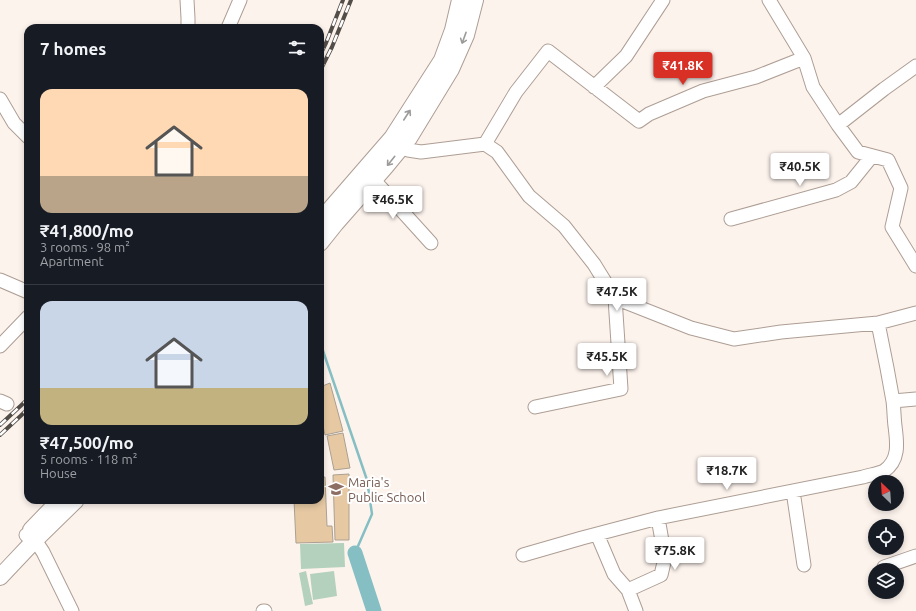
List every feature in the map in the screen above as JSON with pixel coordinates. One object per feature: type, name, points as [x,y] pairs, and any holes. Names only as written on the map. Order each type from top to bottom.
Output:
[{"type":"main road","points":[[324,239],[374,180],[397,142],[442,60],[453,30],[460,0]]},
{"type":"main road","points":[[324,217],[397,142],[409,138],[451,69],[466,36],[474,0]]},
{"type":"main road","points":[[0,577],[57,504]]},
{"type":"main road","points":[[0,564],[71,504]]},
{"type":"street","points":[[187,0],[188,24]]},
{"type":"street","points":[[230,24],[240,0]]},
{"type":"street","points":[[594,86],[626,56],[663,0]]},
{"type":"street","points":[[769,0],[804,58],[813,87],[858,152],[888,160],[901,188],[892,227],[916,266]]},
{"type":"street","points":[[484,144],[516,92],[548,51],[639,121],[649,114],[703,91],[756,77],[804,58]]},
{"type":"street","points":[[838,125],[916,66]]},
{"type":"street","points":[[0,99],[14,123],[24,133]]},
{"type":"street","points":[[397,142],[408,150],[422,152],[484,144],[497,152],[529,196],[564,226],[594,264],[615,298],[621,389],[535,407]]},
{"type":"street","points":[[731,219],[836,190],[851,182],[872,156]]},
{"type":"street","points":[[374,180],[431,243]]},
{"type":"street","points":[[0,280],[24,290]]},
{"type":"street","points":[[615,298],[691,328],[734,339],[781,332],[878,323],[916,313]]},
{"type":"street","points":[[0,346],[24,321]]},
{"type":"street","points":[[523,555],[658,518],[882,472],[890,466],[894,459],[897,446],[893,401],[878,323]]},
{"type":"street","points":[[893,401],[916,399]]},
{"type":"street","points":[[793,491],[804,565]]},
{"type":"street","points":[[628,590],[661,575],[665,558],[658,518]]},
{"type":"street","points":[[597,534],[614,574],[628,590],[636,611]]},
{"type":"street","points":[[30,538],[43,552],[72,611]]},
{"type":"street","points":[[896,563],[916,556]]},
{"type":"green space","points":[[344,543],[345,567],[301,569],[300,544]]},
{"type":"green space","points":[[306,571],[313,604],[305,606],[299,573]]},
{"type":"green space","points":[[334,571],[337,596],[313,600],[310,574]]},
{"type":"building","points":[[330,383],[343,431],[325,435],[324,431],[324,385]]},
{"type":"building","points":[[343,433],[350,468],[334,470],[327,436]]},
{"type":"building","points":[[349,474],[349,540],[335,540],[333,475]]},
{"type":"building","points":[[325,477],[327,526],[332,526],[333,542],[296,543],[294,504],[324,504]]},
{"type":"waterway","points":[[324,354],[367,480],[372,514],[355,553]]},
{"type":"waterway","points":[[355,553],[374,611]]},
{"type":"railway","points":[[324,47],[343,0]]},
{"type":"railway","points":[[324,63],[351,0]]},
{"type":"railway","points":[[0,425],[24,403]]},
{"type":"railway","points":[[0,435],[24,413]]},
{"type":"place","name":"Maria's Public School","points":[[336,489]]}]
